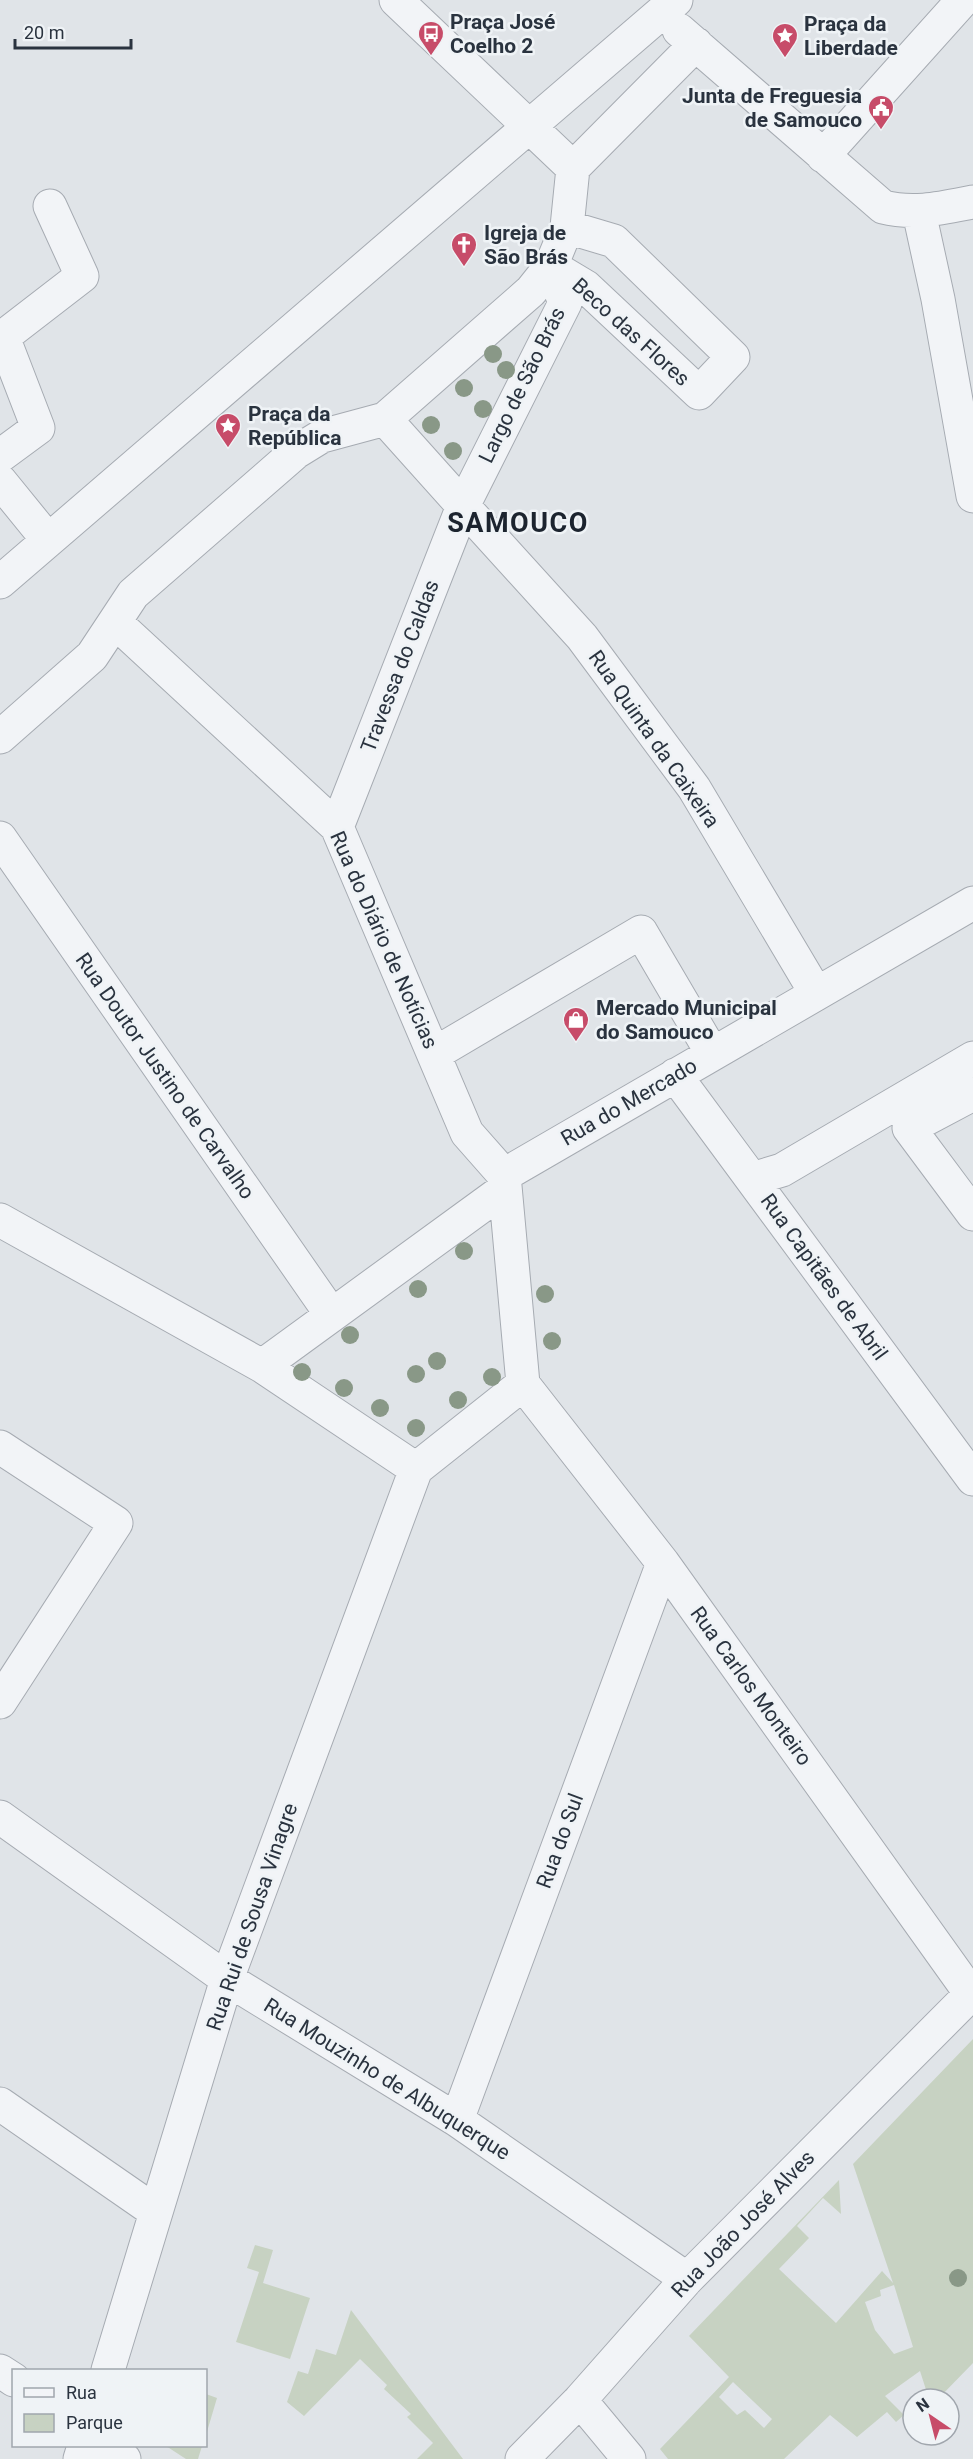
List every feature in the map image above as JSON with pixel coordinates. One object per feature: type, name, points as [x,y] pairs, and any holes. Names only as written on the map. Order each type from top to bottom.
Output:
[{"type":"street","points":[[396,0],[573,168]]},
{"type":"street","points":[[823,156],[963,0]]},
{"type":"street","points":[[0,582],[529,126],[660,4],[696,44],[883,207],[902,212],[919,212],[973,202]]},
{"type":"street","points":[[551,266],[567,227],[573,168],[696,44]]},
{"type":"street","points":[[0,456],[38,428],[3,337],[82,276],[50,206]]},
{"type":"street","points":[[919,212],[938,299],[973,496]]},
{"type":"street","name":"Beco das Flores","points":[[551,266],[586,287],[699,393],[733,357],[614,241],[567,227]]},
{"type":"street","name":"Largo de São Brás","points":[[385,419],[531,291],[551,266]]},
{"type":"street","name":"Largo de São Brás","points":[[463,506],[565,303],[551,266]]},
{"type":"street","points":[[0,737],[92,656],[132,594],[296,452],[322,436],[385,419],[463,506]]},
{"type":"street","points":[[0,481],[48,540]]},
{"type":"street","name":"Travessa do Caldas","points":[[337,827],[463,506]]},
{"type":"street","name":"Rua Quinta da Caixeira","points":[[463,506],[582,637],[694,788],[816,993]]},
{"type":"street","name":"Rua do Diário de Notícias","points":[[115,622],[337,827],[467,1133],[505,1182]]},
{"type":"street","name":"Rua Doutor Justino de Carvalho","points":[[0,838],[331,1314]]},
{"type":"street","name":"Rua do Mercado","points":[[262,1366],[505,1182],[675,1075],[973,903]]},
{"type":"street","points":[[434,1054],[641,932],[712,1053]]},
{"type":"street","points":[[752,1179],[782,1170],[973,1058]]},
{"type":"street","name":"Rua Capitães de Abril","points":[[675,1075],[973,1479]]},
{"type":"street","points":[[973,1094],[909,1128],[973,1214]]},
{"type":"street","points":[[0,1220],[262,1366],[416,1469],[523,1384],[505,1182]]},
{"type":"street","name":"Rua Carlos Monteiro","points":[[523,1384],[663,1563],[971,1994]]},
{"type":"street","points":[[0,1447],[116,1523],[0,1702]]},
{"type":"street","name":"Rua Rui de Sousa Vinagre","points":[[108,2369],[227,1979],[416,1469]]},
{"type":"street","name":"Rua do Sul","points":[[457,2120],[663,1563]]},
{"type":"street","name":"Rua Mouzinho de Albuquerque","points":[[0,1817],[227,1979],[457,2120],[687,2279]]},
{"type":"street","name":"Rua João José Alves","points":[[522,2459],[580,2400],[687,2279],[971,1994]]},
{"type":"street","points":[[0,2104],[156,2212]]},
{"type":"street","points":[[580,2400],[629,2459]]},
{"type":"street","points":[[107,2447],[124,2459]]},
{"type":"green space","points":[[973,2039],[973,2363],[950,2387],[925,2387],[920,2371],[885,2396],[901,2412],[901,2418],[896,2422],[887,2412],[857,2437],[830,2415],[784,2459],[668,2459],[660,2449],[729,2377],[689,2336],[839,2180],[841,2214],[823,2198],[797,2226],[809,2238],[779,2269],[836,2323],[882,2271],[893,2283],[853,2164]],"holes":[[[894,2285],[913,2347],[894,2354],[875,2330],[865,2302],[881,2296],[880,2290]],[[733,2382],[772,2419],[764,2428],[745,2410],[737,2415],[719,2397]]]},
{"type":"green space","points":[[255,2245],[273,2250],[263,2283],[310,2298],[290,2359],[236,2342],[259,2272],[247,2268]]},
{"type":"green space","points":[[351,2310],[463,2459],[417,2459],[433,2443],[407,2417],[411,2414],[384,2389],[387,2385],[360,2359],[304,2416],[287,2402],[298,2371],[308,2374],[316,2349],[336,2355]]},
{"type":"green space","points":[[207,2394],[217,2398],[207,2432]]},
{"type":"green space","points":[[168,2447],[202,2447],[198,2459],[186,2459]]},
{"type":"place","name":"Praça José Coelho 2","points":[[431,57]]},
{"type":"place","name":"Praça da Liberdade","points":[[785,59]]},
{"type":"place","name":"Junta de Freguesia de Samouco","points":[[881,131]]},
{"type":"place","name":"Igreja de São Brás","points":[[464,268]]},
{"type":"place","name":"Praça da República","points":[[228,449]]},
{"type":"place","name":"Mercado Municipal do Samouco","points":[[576,1043]]},
{"type":"district","name":"SAMOUCO","points":[[518,523]]}]
